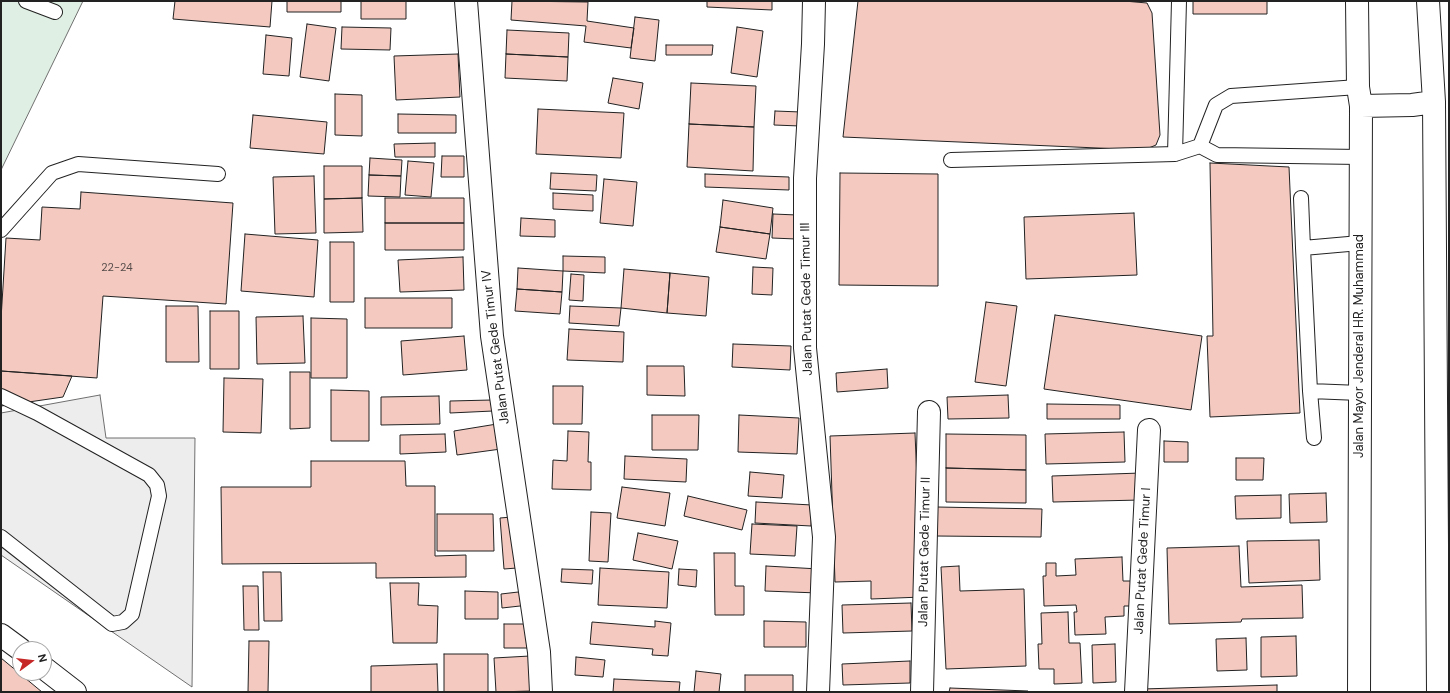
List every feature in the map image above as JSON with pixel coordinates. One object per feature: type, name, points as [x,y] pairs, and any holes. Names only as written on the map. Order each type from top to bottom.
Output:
[{"type":"street","name":"Jalan Putat Gede Timur IV","points":[[466,1],[492,336],[538,652],[541,692]]},
{"type":"street","name":"Jalan Putat Gede Timur III","points":[[814,1],[805,178],[805,348],[824,537],[818,692]]},
{"type":"street","name":"Jalan Mayor Jenderal HR. Muhammad","points":[[1357,1],[1361,157],[1359,692]]},
{"type":"street","points":[[1428,1],[1434,102],[1438,692]]},
{"type":"street","points":[[1360,97],[1412,105],[1434,102]]},
{"type":"street","name":"Jalan Putat Gede Timur II","points":[[922,692],[929,412]]},
{"type":"street","name":"Jalan Putat Gede Timur I","points":[[1136,692],[1149,430]]},
{"type":"street","points":[[1,635],[12,644]]},
{"type":"street","points":[[52,674],[74,692]]},
{"type":"lane","points":[[26,1],[55,12]]},
{"type":"lane","points":[[1175,154],[1179,1]]},
{"type":"lane","points":[[1200,146],[1216,105],[1231,96],[1360,97]]},
{"type":"lane","points":[[951,160],[1175,154],[1200,146],[1217,155],[1361,157]]},
{"type":"lane","points":[[1,230],[52,173],[78,164],[218,174]]},
{"type":"lane","points":[[1301,198],[1310,391],[1314,438]]},
{"type":"lane","points":[[1303,248],[1360,243]]},
{"type":"lane","points":[[1310,391],[1360,393]]},
{"type":"lane","points":[[1,396],[36,413],[149,475],[157,485],[159,496],[132,614],[123,622],[112,624],[1,537]]},
{"type":"green space","points":[[1,1],[83,1],[1,170]]},
{"type":"shaded area","points":[[100,395],[106,438],[195,438],[192,687],[1,555],[1,413]]},
{"type":"building","points":[[175,1],[272,1],[270,27],[173,19]]},
{"type":"building","points":[[287,1],[341,1],[341,12],[287,12]]},
{"type":"building","points":[[361,1],[406,1],[406,19],[361,19]]},
{"type":"building","points":[[512,1],[588,2],[587,21],[634,28],[631,48],[584,42],[586,26],[511,20]]},
{"type":"building","points":[[707,1],[772,1],[772,10],[707,7]]},
{"type":"building","points":[[858,1],[1124,1],[1147,3],[1152,13],[1160,135],[1156,145],[1144,150],[843,137]]},
{"type":"building","points":[[1193,1],[1267,1],[1267,14],[1193,14]]},
{"type":"building","points":[[635,17],[659,20],[655,61],[630,58]]},
{"type":"building","points":[[307,24],[336,28],[329,81],[300,77]]},
{"type":"building","points":[[342,27],[391,28],[390,50],[341,49]]},
{"type":"building","points":[[737,27],[763,31],[757,77],[731,73]]},
{"type":"building","points":[[507,30],[569,33],[568,57],[506,54]]},
{"type":"building","points":[[266,35],[292,38],[289,76],[263,74]]},
{"type":"building","points":[[666,45],[713,45],[712,55],[666,55]]},
{"type":"building","points":[[458,54],[460,97],[396,100],[394,56]]},
{"type":"building","points":[[506,54],[568,57],[567,81],[505,78]]},
{"type":"building","points":[[613,78],[643,83],[639,109],[608,103]]},
{"type":"building","points":[[691,83],[756,86],[754,127],[689,124]]},
{"type":"building","points":[[335,94],[362,95],[362,136],[335,135]]},
{"type":"building","points":[[538,109],[624,113],[621,158],[536,154]]},
{"type":"building","points":[[775,111],[801,112],[800,126],[774,125]]},
{"type":"building","points":[[398,114],[456,115],[456,133],[398,133]]},
{"type":"building","points":[[253,115],[327,122],[324,154],[250,148]]},
{"type":"building","points":[[689,124],[754,127],[753,171],[687,167]]},
{"type":"building","points":[[435,143],[435,157],[395,157],[394,144]]},
{"type":"building","points":[[442,156],[464,156],[464,177],[441,177]]},
{"type":"building","points":[[370,158],[402,160],[401,176],[369,175]]},
{"type":"building","points":[[408,161],[434,163],[431,197],[405,195]]},
{"type":"building","points":[[1210,163],[1289,167],[1300,413],[1210,417],[1207,336],[1213,336]]},
{"type":"building","points":[[324,166],[362,166],[362,198],[324,199]]},
{"type":"building","points":[[551,173],[597,175],[596,191],[550,189]]},
{"type":"building","points":[[840,173],[938,174],[938,286],[839,285]]},
{"type":"building","points":[[705,174],[789,177],[789,190],[705,187]]},
{"type":"building","points":[[369,175],[401,176],[400,197],[368,196]]},
{"type":"building","points":[[314,176],[316,233],[275,234],[273,177]]},
{"type":"building","points":[[604,179],[637,182],[633,226],[600,223]]},
{"type":"building","points":[[81,192],[233,203],[226,304],[103,296],[97,378],[1,371],[1,319],[6,238],[40,240],[42,207],[80,209]]},
{"type":"building","points":[[553,193],[593,195],[593,211],[553,209]]},
{"type":"building","points":[[362,198],[363,232],[324,233],[324,199]]},
{"type":"building","points":[[385,198],[464,198],[464,223],[385,223]]},
{"type":"building","points":[[723,200],[773,208],[770,234],[720,227]]},
{"type":"building","points":[[1134,213],[1137,275],[1026,279],[1024,217]]},
{"type":"building","points":[[773,214],[797,215],[796,239],[772,238]]},
{"type":"building","points":[[521,218],[555,220],[555,237],[520,236]]},
{"type":"building","points":[[385,223],[464,223],[464,250],[385,250]]},
{"type":"building","points":[[720,227],[770,234],[766,259],[716,252]]},
{"type":"building","points":[[245,234],[318,240],[314,297],[241,291]]},
{"type":"building","points":[[330,242],[354,242],[354,302],[330,302]]},
{"type":"building","points":[[563,256],[605,257],[605,273],[563,271]]},
{"type":"building","points":[[463,257],[464,290],[400,292],[398,260]]},
{"type":"building","points":[[753,267],[773,268],[772,295],[752,294]]},
{"type":"building","points":[[518,268],[563,271],[562,292],[517,289]]},
{"type":"building","points":[[624,269],[670,273],[667,313],[621,308]]},
{"type":"building","points":[[670,273],[709,277],[706,316],[667,313]]},
{"type":"building","points":[[571,274],[584,275],[583,301],[569,300]]},
{"type":"building","points":[[517,289],[562,292],[560,314],[515,311]]},
{"type":"building","points":[[365,298],[452,298],[452,328],[365,328]]},
{"type":"building","points":[[986,302],[1017,306],[1006,386],[975,382]]},
{"type":"building","points":[[166,306],[198,306],[199,362],[166,362]]},
{"type":"building","points":[[570,306],[621,308],[619,326],[569,323]]},
{"type":"building","points":[[210,311],[239,311],[239,369],[210,369]]},
{"type":"building","points":[[1055,315],[1202,336],[1191,410],[1044,389]]},
{"type":"building","points":[[303,316],[305,363],[257,364],[256,317]]},
{"type":"building","points":[[311,318],[347,319],[347,378],[311,378]]},
{"type":"building","points":[[569,329],[624,332],[623,362],[567,360]]},
{"type":"building","points":[[464,336],[467,370],[403,375],[401,341]]},
{"type":"building","points":[[733,344],[791,346],[790,370],[732,367]]},
{"type":"building","points":[[647,366],[684,366],[685,396],[647,395]]},
{"type":"building","points":[[887,369],[888,388],[837,392],[836,373]]},
{"type":"building","points":[[1,371],[72,376],[63,397],[1,406]]},
{"type":"building","points":[[290,372],[310,372],[310,428],[290,429]]},
{"type":"building","points":[[224,378],[263,379],[261,433],[223,432]]},
{"type":"building","points":[[553,386],[583,386],[582,424],[553,424]]},
{"type":"building","points":[[331,390],[369,391],[369,441],[331,441]]},
{"type":"building","points":[[1008,395],[1009,418],[948,419],[947,397]]},
{"type":"building","points":[[439,396],[440,424],[381,425],[381,397]]},
{"type":"building","points":[[492,400],[493,411],[450,413],[450,401]]},
{"type":"building","points":[[1047,404],[1120,405],[1120,419],[1047,419]]},
{"type":"building","points":[[652,415],[699,415],[698,450],[652,450]]},
{"type":"building","points":[[739,415],[799,418],[797,454],[738,452]]},
{"type":"building","points":[[497,424],[501,449],[457,455],[454,431]]},
{"type":"building","points":[[568,431],[589,432],[588,462],[591,462],[591,490],[552,489],[553,460],[567,461]]},
{"type":"building","points":[[1124,432],[1125,462],[1046,464],[1045,434]]},
{"type":"building","points":[[915,433],[922,597],[871,599],[871,581],[835,582],[830,436]]},
{"type":"building","points":[[445,434],[446,452],[400,454],[400,435]]},
{"type":"building","points":[[946,434],[1026,435],[1026,470],[946,468]]},
{"type":"building","points":[[1164,441],[1188,442],[1188,462],[1164,462]]},
{"type":"building","points":[[625,456],[687,459],[686,482],[624,479]]},
{"type":"building","points":[[1236,458],[1264,458],[1263,480],[1236,480]]},
{"type":"building","points":[[311,461],[405,461],[406,486],[435,486],[435,556],[466,555],[466,577],[376,578],[376,563],[222,564],[221,487],[311,487]]},
{"type":"building","points":[[946,468],[1026,470],[1026,503],[946,502]]},
{"type":"building","points":[[750,472],[784,475],[782,498],[748,496]]},
{"type":"building","points":[[1141,473],[1141,500],[1053,502],[1052,476]]},
{"type":"building","points":[[622,487],[670,493],[665,526],[617,518]]},
{"type":"building","points":[[1326,493],[1327,522],[1290,523],[1289,494]]},
{"type":"building","points":[[1281,495],[1281,518],[1236,519],[1235,496]]},
{"type":"building","points":[[688,496],[747,510],[742,530],[684,516]]},
{"type":"building","points":[[756,502],[812,505],[811,526],[755,523]]},
{"type":"building","points":[[937,507],[1042,509],[1041,537],[936,536]]},
{"type":"building","points":[[591,512],[611,513],[608,562],[589,561]]},
{"type":"building","points":[[437,514],[493,514],[494,551],[437,551]]},
{"type":"building","points":[[512,517],[517,568],[504,569],[500,518]]},
{"type":"building","points":[[752,524],[797,526],[795,556],[750,554]]},
{"type":"building","points":[[638,533],[678,541],[672,569],[633,560]]},
{"type":"building","points":[[1319,540],[1320,580],[1249,583],[1247,541]]},
{"type":"building","points":[[1239,546],[1241,587],[1302,585],[1303,618],[1242,619],[1241,622],[1169,624],[1167,548]]},
{"type":"building","points":[[714,553],[735,553],[735,586],[744,586],[744,615],[715,615]]},
{"type":"building","points":[[1122,557],[1123,581],[1136,581],[1136,606],[1124,606],[1124,616],[1105,617],[1106,634],[1075,635],[1074,612],[1077,612],[1076,605],[1044,606],[1043,576],[1046,576],[1046,563],[1056,563],[1056,576],[1076,575],[1075,559]]},
{"type":"building","points":[[766,566],[819,569],[818,593],[765,591]]},
{"type":"building","points":[[959,566],[960,591],[1024,589],[1026,666],[946,669],[941,567]]},
{"type":"building","points":[[600,568],[669,572],[667,608],[598,605]]},
{"type":"building","points":[[562,569],[593,570],[592,584],[561,582]]},
{"type":"building","points":[[679,569],[697,570],[696,587],[678,585]]},
{"type":"building","points":[[263,572],[281,572],[282,621],[264,621]]},
{"type":"building","points":[[390,583],[419,583],[418,605],[438,606],[437,643],[393,643]]},
{"type":"building","points":[[243,586],[258,586],[259,630],[244,630]]},
{"type":"building","points":[[465,591],[498,592],[498,619],[465,619]]},
{"type":"building","points":[[527,591],[529,605],[502,608],[501,594]]},
{"type":"building","points":[[911,603],[912,631],[843,633],[842,605]]},
{"type":"building","points":[[1068,612],[1069,643],[1080,643],[1082,683],[1054,684],[1054,669],[1039,669],[1038,644],[1042,644],[1041,613]]},
{"type":"building","points":[[655,621],[671,623],[668,656],[652,655],[653,649],[590,644],[592,622],[655,627]]},
{"type":"building","points":[[764,621],[806,622],[806,647],[764,647]]},
{"type":"building","points":[[504,624],[528,624],[528,648],[504,648]]},
{"type":"building","points":[[1296,636],[1297,676],[1261,677],[1261,637]]},
{"type":"building","points":[[1246,638],[1247,670],[1217,671],[1216,639]]},
{"type":"building","points":[[249,641],[269,641],[268,692],[248,692]]},
{"type":"building","points":[[1115,644],[1116,682],[1093,683],[1092,645]]},
{"type":"building","points":[[444,654],[488,654],[488,692],[444,692]]},
{"type":"building","points":[[530,656],[532,691],[496,692],[494,658]]},
{"type":"building","points":[[576,657],[605,660],[603,677],[575,675]]},
{"type":"building","points":[[1,658],[12,667],[12,681],[29,681],[42,692],[1,692]]},
{"type":"building","points":[[910,661],[910,683],[843,685],[842,664]]},
{"type":"building","points":[[437,664],[438,692],[371,692],[371,666]]},
{"type":"building","points":[[696,671],[721,674],[719,692],[694,692]]},
{"type":"building","points":[[745,675],[793,675],[793,692],[745,692]]},
{"type":"building","points":[[614,679],[680,682],[679,692],[613,692]]},
{"type":"building","points":[[1277,685],[1277,692],[1142,692],[1142,689]]},
{"type":"building","points":[[950,688],[1028,691],[1028,692],[949,692]]}]
